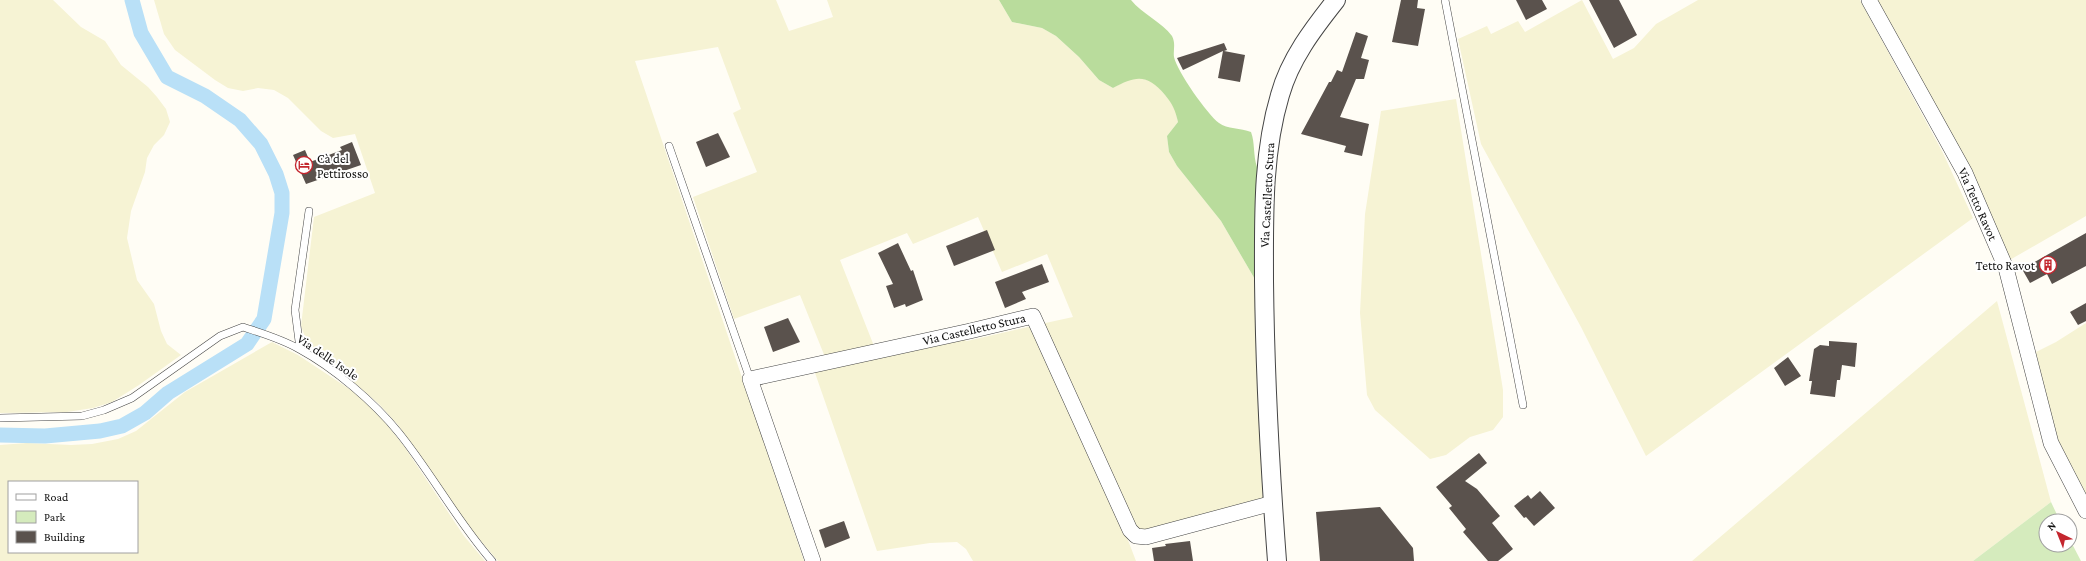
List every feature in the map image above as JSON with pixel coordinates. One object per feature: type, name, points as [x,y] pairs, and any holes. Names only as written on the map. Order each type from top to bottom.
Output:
[{"type":"street","name":"Via Castelletto Stura","points":[[1277,561],[1265,347],[1264,252],[1266,167],[1270,129],[1280,94],[1294,61],[1315,27],[1336,0]]},
{"type":"street","name":"Via Tetto Ravot","points":[[1869,0],[1965,173],[2006,268],[2051,443],[2086,511]]},
{"type":"street","name":"Via Castelletto Stura","points":[[750,379],[970,332],[1033,316],[1130,530],[1136,536],[1146,537],[1273,503]]},
{"type":"street","points":[[750,379],[813,561]]},
{"type":"lane","points":[[1445,0],[1523,405]]},
{"type":"lane","points":[[669,146],[750,379]]},
{"type":"lane","points":[[300,349],[295,310],[309,211]]},
{"type":"lane","name":"Via delle Isole","points":[[0,418],[82,416],[104,410],[132,398],[220,336],[243,326],[300,349],[347,382],[378,409],[400,434],[456,517],[492,561]]},
{"type":"shaded area","points":[[0,0],[53,0],[81,27],[105,41],[121,65],[148,87],[157,97],[166,109],[170,122],[164,135],[154,145],[147,158],[145,172],[131,211],[127,238],[137,280],[154,304],[161,331],[167,344],[181,355],[112,402],[93,408],[67,412],[0,413]]},
{"type":"shaded area","points":[[154,0],[776,0],[789,31],[833,17],[827,0],[999,0],[1012,22],[1042,28],[1056,36],[1079,57],[1099,80],[1113,88],[1127,80],[1141,78],[1155,83],[1175,107],[1178,122],[1167,136],[1169,152],[1177,166],[1221,221],[1256,281],[1263,498],[1147,532],[1132,527],[1041,324],[1073,317],[1047,254],[1002,272],[978,217],[913,244],[907,233],[840,260],[874,346],[825,357],[800,295],[734,319],[693,197],[757,172],[733,113],[741,109],[718,47],[635,61],[804,561],[498,561],[463,520],[398,425],[379,404],[307,342],[301,326],[314,217],[375,193],[355,134],[333,138],[321,131],[288,98],[274,90],[258,88],[243,91],[228,88],[215,80],[175,50],[164,34]]},
{"type":"shaded area","points":[[1582,0],[1613,59],[1634,48],[1656,24],[1698,0],[1860,0],[1942,151],[1973,218],[1646,456],[1581,327],[1481,144],[1458,39],[1487,26],[1491,34],[1518,21],[1525,32]]},
{"type":"shaded area","points":[[1875,0],[2086,0],[2086,216],[2008,261]]},
{"type":"shaded area","points":[[1456,99],[1503,390],[1503,417],[1493,430],[1470,437],[1446,455],[1430,459],[1375,410],[1367,395],[1360,313],[1365,214],[1381,111]]},
{"type":"shaded area","points":[[1997,301],[2051,502],[1973,561],[1692,561]]},
{"type":"shaded area","points":[[2086,323],[2086,501],[2057,445],[2036,352],[2056,342]]},
{"type":"shaded area","points":[[1032,326],[1126,535],[1136,561],[973,561],[966,549],[957,542],[930,543],[877,551],[814,370],[961,338],[967,341]]},
{"type":"shaded area","points":[[272,342],[298,355],[357,394],[383,420],[404,446],[464,536],[485,561],[0,561],[0,445],[27,443],[71,445],[92,444],[118,439],[136,431],[185,392]]},
{"type":"green space","points":[[999,0],[1131,0],[1141,10],[1168,31],[1173,39],[1174,57],[1176,63],[1186,82],[1207,111],[1222,125],[1251,132],[1257,167],[1256,281],[1221,221],[1177,166],[1169,152],[1167,136],[1178,122],[1175,110],[1159,88],[1147,80],[1135,79],[1113,88],[1099,80],[1079,57],[1056,36],[1042,28],[1012,22]]},
{"type":"green space","points":[[2051,502],[2056,513],[2038,513],[2038,553],[2077,553],[2081,561],[1973,561]]},
{"type":"building","points":[[1401,0],[1418,0],[1417,8],[1425,9],[1418,46],[1392,42]]},
{"type":"building","points":[[1516,0],[1542,0],[1547,9],[1526,20]]},
{"type":"building","points":[[1589,0],[1619,0],[1637,35],[1614,48]]},
{"type":"building","points":[[1356,32],[1368,36],[1361,58],[1369,60],[1364,79],[1356,79],[1340,117],[1369,124],[1362,156],[1344,152],[1346,146],[1301,134],[1329,82],[1331,82],[1337,70],[1342,72]]},
{"type":"building","points":[[1224,43],[1227,50],[1224,51],[1245,55],[1240,82],[1218,78],[1223,51],[1183,70],[1177,58]]},
{"type":"building","points":[[718,133],[730,157],[706,167],[696,142]]},
{"type":"building","points":[[352,142],[361,165],[306,184],[293,155],[305,150],[310,162],[342,150],[340,147]]},
{"type":"building","points":[[987,230],[995,250],[954,266],[946,246]]},
{"type":"building","points":[[2086,233],[2086,266],[2052,284],[2047,274],[2030,283],[2022,269]]},
{"type":"building","points":[[898,243],[911,271],[913,270],[923,300],[906,307],[905,304],[894,308],[886,286],[893,284],[878,253]]},
{"type":"building","points":[[1042,264],[1049,282],[1022,292],[1026,299],[1005,308],[995,282]]},
{"type":"building","points":[[2086,303],[2086,321],[2078,325],[2070,312]]},
{"type":"building","points":[[788,318],[800,342],[773,352],[764,327]]},
{"type":"building","points":[[1829,341],[1857,343],[1855,367],[1842,365],[1840,380],[1837,380],[1835,397],[1810,394],[1812,381],[1809,381],[1814,349],[1820,345],[1829,346]]},
{"type":"building","points":[[1788,357],[1801,376],[1785,386],[1774,368]]},
{"type":"building","points":[[1479,453],[1487,463],[1465,481],[1477,489],[1500,516],[1492,523],[1513,549],[1498,561],[1488,561],[1463,532],[1466,529],[1449,508],[1452,506],[1436,487]]},
{"type":"building","points":[[1540,491],[1555,508],[1534,526],[1526,517],[1524,518],[1514,506],[1528,495],[1531,499]]},
{"type":"building","points":[[1380,507],[1413,548],[1414,561],[1320,561],[1316,512]]},
{"type":"building","points":[[844,521],[850,538],[825,548],[819,530]]},
{"type":"building","points":[[1190,541],[1193,561],[1154,561],[1152,548],[1166,546],[1165,544]]},
{"type":"waterway","points":[[0,435],[45,436],[100,431],[122,426],[145,413],[168,393],[247,344],[264,319],[282,213],[282,193],[276,174],[261,144],[240,120],[205,96],[167,77],[141,33],[132,0]]},
{"type":"place","name":"Cà del Pettirosso","points":[[304,165]]},
{"type":"place","name":"Tetto Ravot","points":[[2048,265]]}]
